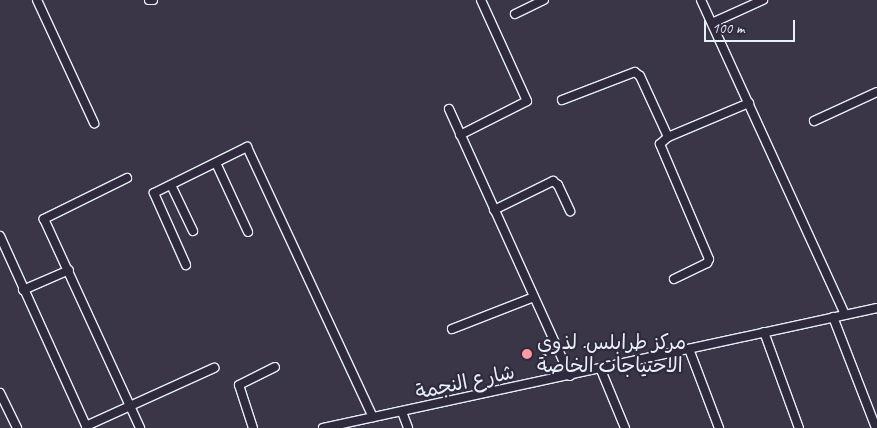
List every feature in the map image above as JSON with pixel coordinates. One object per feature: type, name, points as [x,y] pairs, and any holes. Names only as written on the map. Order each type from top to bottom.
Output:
[{"type":"street","points":[[37,0],[94,123]]},
{"type":"street","points":[[460,135],[527,101],[482,0]]},
{"type":"street","points":[[515,14],[544,0]]},
{"type":"street","points":[[701,0],[845,314]]},
{"type":"street","points":[[712,23],[763,0]]},
{"type":"street","points":[[562,100],[635,72],[640,76],[668,137]]},
{"type":"street","points":[[814,121],[877,92]]},
{"type":"street","points":[[674,279],[707,263],[709,259],[660,148],[662,140],[748,104]]},
{"type":"street","points":[[448,109],[570,376]]},
{"type":"street","points":[[186,265],[155,198],[156,191],[216,164],[244,148],[250,148],[373,418]]},
{"type":"street","points":[[216,164],[248,232]]},
{"type":"street","points":[[127,178],[45,217],[44,222],[69,270],[140,428]]},
{"type":"street","points":[[494,210],[553,181],[558,185],[570,211]]},
{"type":"street","points":[[171,185],[192,231]]},
{"type":"street","points":[[0,236],[84,427],[214,368]]},
{"type":"street","points":[[23,290],[69,270]]},
{"type":"street","points":[[452,329],[534,297]]},
{"type":"street","name":"شارع النجمة","points":[[323,428],[359,424],[373,418],[600,370],[877,308]]},
{"type":"street","points":[[833,317],[876,428]]},
{"type":"street","points":[[764,332],[799,428]]},
{"type":"street","points":[[689,349],[719,428]]},
{"type":"street","points":[[253,428],[239,385],[276,367]]},
{"type":"street","points":[[600,370],[625,428]]},
{"type":"street","points":[[0,393],[17,428]]},
{"type":"street","points":[[402,412],[408,428]]},
{"type":"place","name":"مركز طرابلس. لذوي الاحتياجات الخاصة","points":[[527,354]]}]
